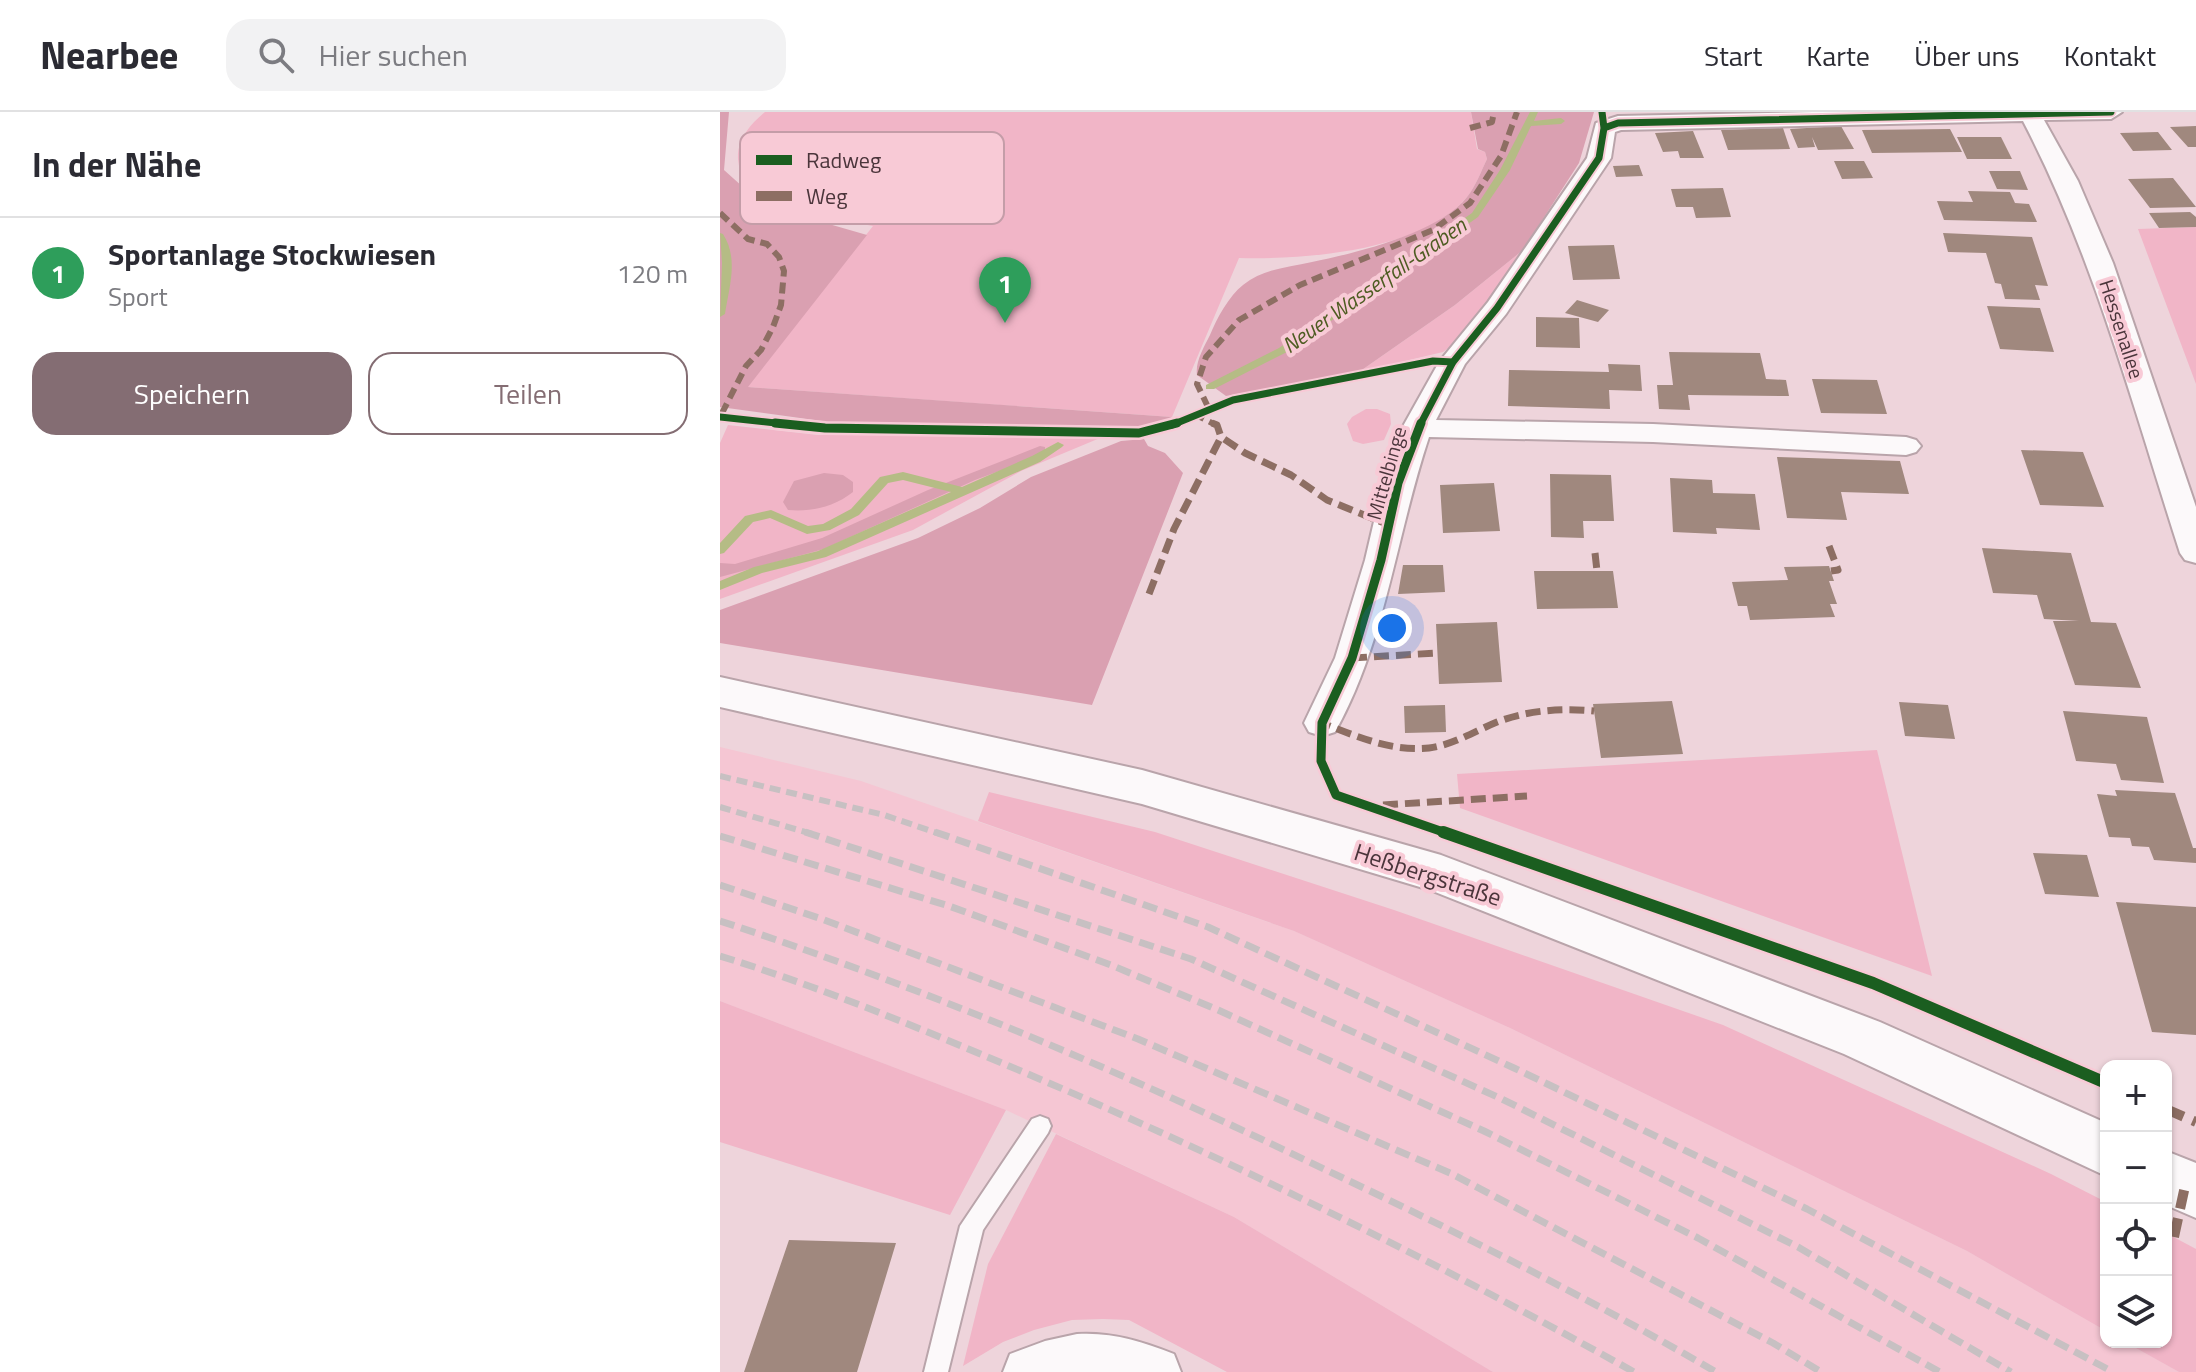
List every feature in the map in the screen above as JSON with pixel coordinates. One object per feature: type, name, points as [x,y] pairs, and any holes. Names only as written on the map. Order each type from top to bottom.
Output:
[{"type":"main road","name":"Heßbergstraße","points":[[720,692],[1142,787],[1441,874],[1862,1038],[2100,1147]]},
{"type":"main road","points":[[2172,1180],[2196,1191]]},
{"type":"street","points":[[2029,113],[2111,112]]},
{"type":"street","name":"Mittelbinge","points":[[1322,723],[1352,658],[1381,560],[1398,483],[1417,428],[1453,362],[1497,308],[1599,158],[1604,128],[1618,123],[2029,113]]},
{"type":"street","name":"Hessenallee","points":[[2029,113],[2066,181],[2100,263],[2196,553]]},
{"type":"street","name":"Mittelbinge","points":[[1417,428],[1653,433],[1906,446]]},
{"type":"street","points":[[1040,1368],[1090,1356],[1156,1372]]},
{"type":"lane","points":[[936,1372],[972,1226],[1040,1126]]},
{"type":"shaded area","points":[[720,112],[729,112],[724,170],[740,184],[740,224],[829,224],[867,235],[748,387],[1172,417],[1155,427],[829,422],[720,407]]},
{"type":"shaded area","points":[[765,112],[1471,112],[1477,149],[1485,152],[1487,159],[1467,197],[1447,215],[1422,230],[1392,241],[1328,254],[1239,258],[1172,417],[747,387],[873,226],[862,224],[1004,224],[1004,132],[746,132]]},
{"type":"shaded area","points":[[1471,112],[1594,112],[1579,163],[1523,250],[1455,305],[1359,372],[1226,396],[1197,375],[1200,355],[1220,315],[1233,295],[1251,279],[1276,269],[1396,240],[1454,210],[1470,193],[1487,159],[1485,152],[1478,149]]},
{"type":"shaded area","points":[[2196,227],[2196,384],[2138,229]]},
{"type":"shaded area","points":[[1523,250],[1466,332],[1443,352],[1359,372],[1455,305]]},
{"type":"shaded area","points":[[1366,409],[1390,414],[1391,424],[1384,440],[1363,444],[1353,441],[1347,424]]},
{"type":"shaded area","points":[[728,425],[818,435],[1096,435],[1100,438],[1021,471],[913,530],[720,599],[720,443]]},
{"type":"shaded area","points":[[1144,439],[1148,446],[1165,453],[1183,473],[1092,705],[720,643],[720,610],[918,538],[980,508],[1031,477],[1121,441]]},
{"type":"shaded area","points":[[1040,446],[1045,447],[1045,454],[975,480],[824,549],[720,577],[720,563],[735,564],[822,538],[928,490]]},
{"type":"shaded area","points":[[824,473],[843,475],[853,482],[853,492],[822,507],[788,510],[783,502],[794,481]]},
{"type":"shaded area","points":[[720,747],[861,781],[1294,931],[1510,1028],[1967,1251],[2100,1328],[2100,1348],[2136,1348],[2179,1372],[1493,1372],[1234,1217],[1006,1110],[720,1001]]},
{"type":"shaded area","points":[[1877,750],[1932,976],[1460,808],[1457,774]]},
{"type":"shaded area","points":[[989,792],[1155,832],[1394,910],[1723,1025],[2100,1199],[2100,1328],[1967,1251],[1510,1028],[1294,931],[978,821]]},
{"type":"shaded area","points":[[720,1001],[1006,1110],[950,1215],[720,1142]]},
{"type":"shaded area","points":[[1056,1134],[1234,1217],[1493,1372],[1227,1372],[1129,1320],[1103,1319],[1072,1320],[1034,1330],[1003,1342],[963,1366],[988,1264]]},
{"type":"shaded area","points":[[2172,1236],[2196,1249],[2196,1372],[2179,1372],[2136,1348],[2172,1348]]},
{"type":"building","points":[[1841,126],[1854,149],[1818,150],[1812,137],[1815,147],[1798,148],[1790,129]]},
{"type":"building","points":[[2196,126],[2196,147],[2188,147],[2170,127]]},
{"type":"building","points":[[1783,128],[1790,149],[1728,150],[1721,130]]},
{"type":"building","points":[[1950,129],[1962,152],[1872,153],[1862,130]]},
{"type":"building","points":[[1693,131],[1704,158],[1680,158],[1678,151],[1663,152],[1655,133]]},
{"type":"building","points":[[2158,132],[2172,150],[2133,151],[2120,133]]},
{"type":"building","points":[[1957,137],[2001,137],[2012,159],[1967,159]]},
{"type":"building","points":[[1834,161],[1864,161],[1873,178],[1842,179]]},
{"type":"building","points":[[1639,165],[1643,176],[1616,177],[1613,166]]},
{"type":"building","points":[[1989,171],[2020,171],[2028,190],[1997,189]]},
{"type":"building","points":[[2173,178],[2196,207],[2150,208],[2128,179]]},
{"type":"building","points":[[1723,188],[1731,217],[1696,218],[1693,207],[1676,207],[1671,189]]},
{"type":"building","points":[[1968,191],[2010,192],[2015,203],[2029,204],[2037,222],[1944,220],[1937,201],[1973,202]]},
{"type":"building","points":[[2190,212],[2196,217],[2196,227],[2159,228],[2149,213]]},
{"type":"building","points":[[1943,233],[2032,237],[2048,286],[2035,285],[2040,300],[2005,299],[2001,284],[1995,283],[1986,253],[1948,252]]},
{"type":"building","points":[[1614,245],[1620,279],[1573,280],[1568,246]]},
{"type":"building","points":[[1577,300],[1609,310],[1598,322],[1565,313]]},
{"type":"building","points":[[1987,306],[2040,308],[2054,352],[2000,349]]},
{"type":"building","points":[[1536,317],[1579,318],[1580,348],[1536,347]]},
{"type":"building","points":[[1669,352],[1760,353],[1766,379],[1786,380],[1789,396],[1688,395],[1690,410],[1659,409],[1657,385],[1673,385]]},
{"type":"building","points":[[1608,364],[1640,365],[1642,391],[1609,390],[1610,409],[1508,406],[1509,370],[1609,372]]},
{"type":"building","points":[[1812,379],[1877,380],[1887,414],[1821,413]]},
{"type":"building","points":[[2021,450],[2083,452],[2104,507],[2040,505]]},
{"type":"building","points":[[1777,457],[1900,461],[1909,494],[1841,492],[1847,520],[1787,518]]},
{"type":"building","points":[[1550,474],[1611,475],[1614,521],[1583,521],[1584,538],[1551,537]]},
{"type":"building","points":[[1670,478],[1712,480],[1713,493],[1755,494],[1760,530],[1716,528],[1717,534],[1673,532]]},
{"type":"building","points":[[1494,483],[1500,531],[1443,533],[1440,485]]},
{"type":"building","points":[[1982,548],[2071,553],[2091,622],[2116,623],[2141,688],[2075,685],[2053,621],[2079,621],[2044,619],[2037,595],[1993,593]]},
{"type":"building","points":[[1403,565],[1443,565],[1445,592],[1398,594]]},
{"type":"building","points":[[1829,566],[1834,581],[1829,581],[1837,604],[1830,604],[1835,617],[1750,620],[1747,606],[1738,606],[1732,582],[1788,580],[1784,567]]},
{"type":"building","points":[[1534,571],[1613,571],[1618,608],[1537,609]]},
{"type":"building","points":[[1497,622],[1502,682],[1439,684],[1436,624]]},
{"type":"building","points":[[1672,701],[1683,754],[1601,758],[1593,704]]},
{"type":"building","points":[[1899,702],[1948,705],[1955,739],[1905,736]]},
{"type":"building","points":[[1445,705],[1446,732],[1405,733],[1404,706]]},
{"type":"building","points":[[2063,711],[2147,717],[2164,783],[2121,780],[2116,764],[2076,761]]},
{"type":"building","points":[[2115,790],[2175,793],[2193,848],[2196,848],[2196,863],[2154,860],[2149,847],[2132,846],[2130,838],[2109,837],[2097,794],[2117,796]]},
{"type":"building","points":[[2033,853],[2087,855],[2099,897],[2045,894]]},
{"type":"building","points":[[2116,902],[2196,907],[2196,1035],[2152,1032]]},
{"type":"building","points":[[789,1240],[896,1243],[857,1372],[744,1372]]},
{"type":"waterway","name":"Neuer Wasserfall-Graben","points":[[1528,124],[1534,112]]},
{"type":"waterway","points":[[1528,124],[1561,121]]},
{"type":"waterway","name":"Neuer Wasserfall-Graben","points":[[1210,387],[1283,350],[1475,215],[1505,170],[1528,124]]},
{"type":"waterway","points":[[720,236],[727,253],[720,314]]},
{"type":"waterway","name":"Neuer Wasserfall-Graben","points":[[720,586],[758,570],[822,554],[1036,459],[1058,445]]},
{"type":"waterway","points":[[720,550],[749,519],[771,514],[807,530],[826,527],[855,512],[884,480],[903,476],[961,491]]},
{"type":"railway","points":[[720,776],[884,815],[940,834]]},
{"type":"railway","points":[[720,807],[812,834]]},
{"type":"railway","points":[[805,832],[1191,959],[1502,1099],[1798,1247],[2011,1372]]},
{"type":"railway","points":[[935,832],[1208,927],[1514,1068],[1807,1209],[2113,1372]]},
{"type":"railway","points":[[720,836],[949,906],[1111,965],[1218,1010],[1484,1131],[1698,1238],[1940,1372]]},
{"type":"railway","points":[[720,885],[819,918],[1138,1039],[1450,1173],[1773,1343],[1821,1372]]},
{"type":"railway","points":[[720,921],[951,1004],[1176,1100],[1473,1241],[1716,1372]]},
{"type":"railway","points":[[720,956],[802,983],[923,1030],[1193,1147],[1489,1293],[1634,1372]]},
{"type":"marked path","points":[[1470,128],[1492,122],[1494,112]]},
{"type":"marked path","points":[[1208,407],[1197,384],[1206,357],[1239,320],[1300,285],[1433,230],[1470,203],[1501,156],[1517,112]]},
{"type":"marked path","points":[[720,213],[748,239],[767,244],[779,257],[784,271],[781,305],[773,327],[761,350],[746,366],[720,417]]},
{"type":"marked path","points":[[1194,414],[1217,425],[1221,437],[1245,453],[1291,475],[1327,500],[1389,525]]},
{"type":"marked path","points":[[1149,594],[1174,529],[1221,437]]},
{"type":"marked path","points":[[1829,546],[1838,570],[1831,571]]},
{"type":"marked path","points":[[1595,553],[1597,571]]},
{"type":"marked path","points":[[1352,658],[1437,653]]},
{"type":"marked path","points":[[1321,729],[1322,723],[1361,738],[1414,749],[1448,744],[1514,716],[1560,710],[1594,711]]},
{"type":"marked path","points":[[1383,805],[1527,796]]},
{"type":"marked path","points":[[2172,1112],[2196,1122]]},
{"type":"marked path","points":[[2174,1237],[2185,1186]]},
{"type":"cycle path","points":[[1602,112],[1604,128],[1599,158],[1497,308],[1453,362],[1412,439],[1352,658],[1322,723],[1321,761],[1336,795],[1873,983],[2100,1080]]},
{"type":"cycle path","points":[[1604,128],[1618,123],[2111,112]]},
{"type":"cycle path","points":[[720,417],[825,428],[1139,433],[1164,428],[1233,400],[1433,361],[1453,362]]},
{"type":"place","name":"Sportanlage Stockwiesen","points":[[1005,323]]}]
